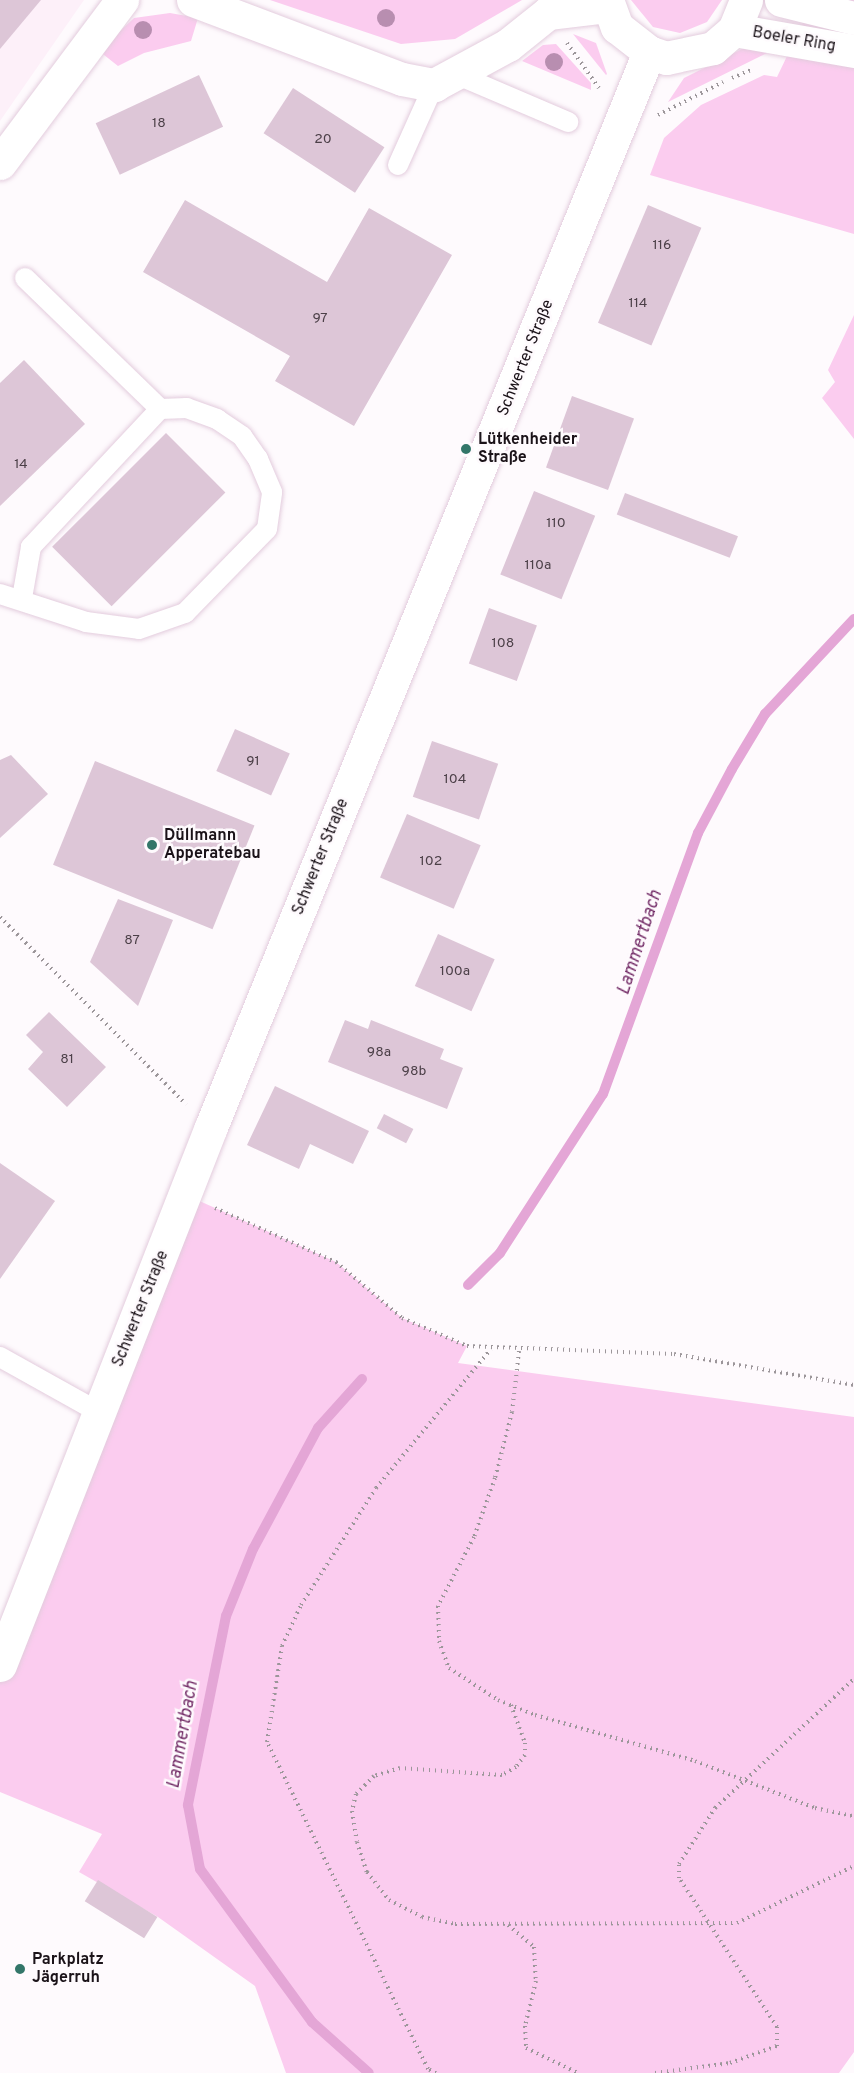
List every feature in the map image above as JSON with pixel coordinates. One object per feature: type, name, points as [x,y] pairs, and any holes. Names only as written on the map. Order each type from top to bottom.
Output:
[{"type":"main road","points":[[0,163],[122,0]]},
{"type":"main road","points":[[193,0],[381,71],[446,80],[548,13],[607,3],[617,27],[649,52],[685,58],[713,48],[734,30],[746,0]]},
{"type":"main road","name":"Boeler Ring","points":[[781,0],[854,18]]},
{"type":"main road","name":"Boeler Ring","points":[[734,30],[854,51]]},
{"type":"main road","name":"Schwerter Straße","points":[[0,1665],[211,1127],[649,52]]},
{"type":"lane","points":[[398,165],[446,80],[568,122]]},
{"type":"lane","points":[[25,278],[160,409]]},
{"type":"lane","points":[[0,594],[21,598],[86,622],[139,629],[185,614],[267,529],[272,492],[242,436],[187,408],[160,409],[31,547],[21,598]]},
{"type":"lane","points":[[0,1357],[100,1413]]},
{"type":"path","points":[[0,917],[211,1127]]},
{"type":"path","points":[[186,1195],[336,1262],[402,1318],[433,1335],[491,1349],[674,1354],[854,1385]]},
{"type":"path","points":[[436,2073],[428,2069],[267,1742],[282,1646],[300,1605],[376,1488],[491,1349]]},
{"type":"path","points":[[519,1351],[512,1412],[495,1478],[474,1537],[438,1606],[439,1641],[449,1668],[511,1705],[745,1778],[816,1808],[854,1816]]},
{"type":"path","points":[[655,2073],[730,2063],[777,2046],[777,2027],[679,1878],[679,1864],[715,1808],[854,1679]]},
{"type":"path","points":[[511,1705],[525,1743],[516,1767],[502,1775],[386,1771],[363,1782],[352,1811],[367,1872],[389,1900],[422,1917],[507,1925],[575,1919],[737,1923],[854,1866]]},
{"type":"path","points":[[507,1925],[534,1947],[536,1981],[525,2026],[526,2048],[578,2073]]},
{"type":"shaded area","points":[[0,0],[84,0],[0,121]]},
{"type":"shaded area","points":[[270,0],[522,0],[455,39],[401,44]]},
{"type":"shaded area","points":[[631,0],[722,0],[707,22],[680,33],[653,27]]},
{"type":"shaded area","points":[[814,0],[854,0],[854,234],[650,175],[664,138],[701,105],[764,75],[777,77]]},
{"type":"shaded area","points":[[170,13],[198,18],[191,41],[144,53],[118,66],[99,51],[134,18]]},
{"type":"shaded area","points":[[573,34],[596,43],[606,75]]},
{"type":"shaded area","points":[[556,44],[591,83],[591,90],[522,61],[543,45]]},
{"type":"shaded area","points":[[744,48],[769,52],[668,102],[684,78]]},
{"type":"shaded area","points":[[854,315],[854,439],[822,398],[835,382],[828,370]]},
{"type":"shaded area","points":[[186,1195],[336,1262],[402,1318],[467,1346],[458,1363],[854,1417],[854,2052],[839,2073],[286,2073],[255,1986],[158,1917],[79,1872],[102,1834],[0,1792],[0,1665]]},
{"type":"building","points":[[0,0],[41,0],[0,49]]},
{"type":"building","points":[[199,75],[223,127],[120,175],[96,123]]},
{"type":"building","points":[[293,88],[384,147],[355,193],[264,133]]},
{"type":"building","points":[[185,200],[327,282],[369,208],[452,255],[354,426],[275,381],[290,356],[143,272]]},
{"type":"building","points":[[648,205],[701,228],[651,345],[598,323]]},
{"type":"building","points":[[24,360],[85,424],[0,506],[0,383]]},
{"type":"building","points":[[572,396],[634,419],[608,490],[546,467]]},
{"type":"building","points":[[166,433],[225,492],[112,606],[52,547]]},
{"type":"building","points":[[534,491],[595,516],[561,599],[500,574]]},
{"type":"building","points":[[625,493],[738,536],[730,558],[617,514]]},
{"type":"building","points":[[489,608],[537,625],[517,681],[469,663]]},
{"type":"building","points":[[235,729],[290,753],[271,795],[216,771]]},
{"type":"building","points":[[432,741],[498,764],[479,820],[413,797]]},
{"type":"building","points":[[11,755],[48,794],[0,838],[0,760]]},
{"type":"building","name":"Düllmann Apperatebau","points":[[95,761],[254,825],[213,929],[53,865]]},
{"type":"building","points":[[407,814],[481,845],[454,909],[380,878]]},
{"type":"building","points":[[118,899],[173,920],[138,1006],[90,962]]},
{"type":"building","points":[[438,934],[495,959],[471,1011],[415,986]]},
{"type":"building","points":[[49,1012],[106,1067],[67,1107],[28,1069],[43,1052],[26,1035]]},
{"type":"building","points":[[345,1020],[368,1029],[371,1020],[444,1049],[440,1059],[463,1068],[447,1109],[328,1062]]},
{"type":"building","points":[[275,1086],[369,1131],[353,1164],[310,1144],[299,1169],[247,1145]]},
{"type":"building","points":[[384,1114],[413,1129],[406,1143],[377,1128]]},
{"type":"building","points":[[0,1163],[55,1201],[0,1279]]},
{"type":"building","points":[[98,1880],[157,1917],[144,1938],[85,1901]]},
{"type":"waterway","name":"Lammertbach","points":[[468,1285],[500,1253],[603,1094],[698,833],[732,769],[765,714],[854,619]]},
{"type":"waterway","name":"Lammertbach","points":[[362,1379],[318,1428],[253,1549],[226,1616],[188,1805],[200,1869],[312,2022],[369,2073]]},
{"type":"place","name":"Lütkenheider Straße","points":[[466,449]]},
{"type":"place","name":"Düllmann Apperatebau","points":[[152,845]]},
{"type":"place","name":"Parkplatz Jägerruh","points":[[20,1969]]}]
